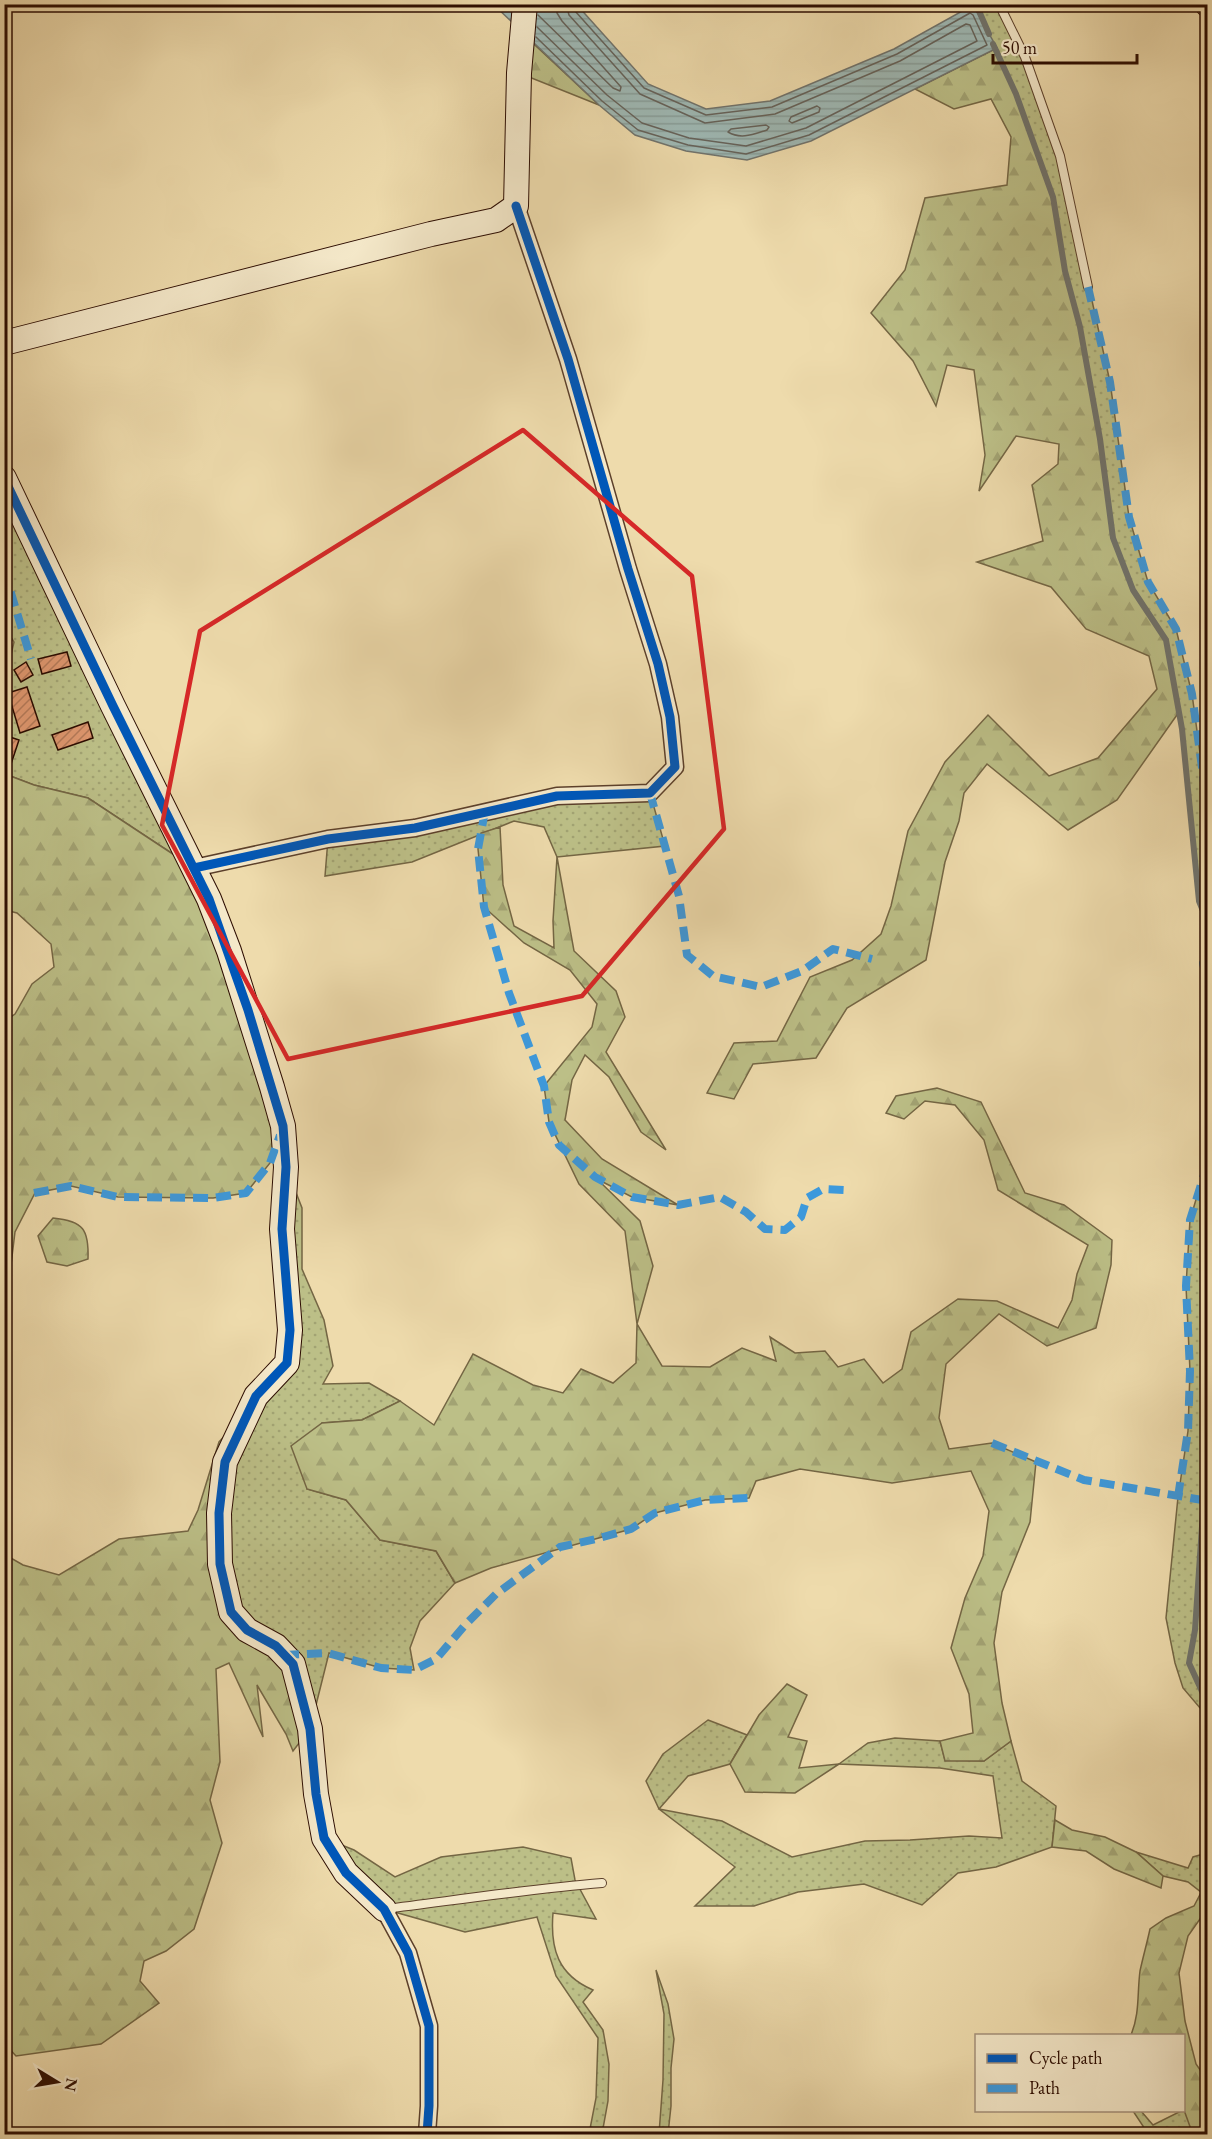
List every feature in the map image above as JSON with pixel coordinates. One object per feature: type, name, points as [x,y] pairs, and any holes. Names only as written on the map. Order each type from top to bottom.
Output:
[{"type":"street","points":[[194,868],[328,839],[415,828],[557,796],[650,793],[675,767],[670,717],[658,664],[628,569],[568,359],[516,206],[519,73],[525,4]]},
{"type":"street","points":[[4,343],[431,234],[496,220],[516,206]]},
{"type":"street","points":[[4,478],[113,706],[209,899],[229,951],[283,1126],[286,1167],[282,1230],[290,1330],[287,1363],[256,1395],[225,1462],[219,1513],[220,1564],[231,1612],[247,1630],[276,1646],[293,1664],[310,1729],[316,1794],[324,1838],[346,1874],[384,1909],[408,1953],[429,2026],[427,2134]]},
{"type":"lane","points":[[999,4],[1025,57],[1060,156],[1088,287]]},
{"type":"lane","points":[[384,1909],[525,1890],[602,1883]]},
{"type":"highlighted area","points":[[523,430],[692,576],[724,829],[582,996],[288,1059],[162,825],[200,631]]},
{"type":"green space","points":[[974,5],[999,5],[1025,57],[1060,156],[1110,382],[1129,517],[1148,582],[1176,629],[1192,694],[1208,812],[1207,923],[1199,901],[1182,729],[1166,640],[1133,590],[1113,538],[1100,439],[1080,327],[1016,94]]},
{"type":"green space","points":[[522,33],[599,105],[519,73]]},
{"type":"green space","points":[[997,48],[1053,197],[1065,271],[1080,327],[1100,439],[1113,538],[1133,590],[1166,640],[1179,712],[1117,800],[1068,830],[987,764],[964,793],[959,821],[945,862],[926,960],[847,1008],[816,1058],[753,1064],[734,1099],[707,1093],[734,1043],[777,1041],[810,977],[852,960],[881,934],[891,906],[908,831],[945,762],[988,715],[1049,776],[1098,758],[1157,689],[1149,656],[1086,629],[1051,587],[977,562],[1043,541],[1032,485],[1058,464],[1059,444],[1016,436],[979,491],[985,455],[974,370],[947,365],[936,406],[913,361],[871,313],[905,270],[925,198],[1007,185],[1011,137],[991,99],[954,109],[915,89]]},
{"type":"green space","points":[[4,478],[194,868],[88,798],[34,785],[5,774],[5,679],[14,642],[5,627]]},
{"type":"green space","points":[[5,774],[34,785],[88,798],[194,868],[283,1126],[270,1163],[246,1193],[213,1198],[118,1197],[71,1186],[35,1193],[15,1232],[5,1293],[5,1021],[15,1014],[32,984],[54,967],[51,944],[17,913],[5,910]]},
{"type":"green space","points":[[650,793],[665,846],[557,857],[544,827],[514,821],[412,862],[325,876],[328,839],[494,809]]},
{"type":"green space","points":[[500,827],[503,885],[514,926],[554,948],[553,921],[557,857],[574,951],[616,991],[625,1017],[606,1052],[666,1150],[641,1132],[609,1077],[585,1055],[572,1080],[565,1120],[602,1159],[678,1205],[632,1197],[597,1179],[640,1221],[653,1266],[637,1324],[625,1231],[579,1184],[549,1122],[544,1086],[592,1027],[597,1004],[570,970],[524,943],[484,907],[478,849],[481,833]]},
{"type":"green space","points":[[937,1088],[981,1102],[1025,1193],[1064,1205],[1112,1240],[1111,1265],[1096,1328],[1047,1346],[999,1314],[946,1364],[939,1418],[949,1449],[992,1443],[1036,1462],[1030,1522],[1002,1592],[994,1643],[1002,1703],[1011,1741],[984,1761],[945,1761],[940,1741],[973,1733],[969,1694],[951,1648],[965,1598],[983,1556],[989,1511],[971,1471],[892,1483],[800,1469],[756,1481],[749,1498],[705,1500],[655,1513],[631,1529],[491,1568],[455,1583],[436,1551],[380,1540],[346,1500],[307,1489],[291,1446],[322,1423],[362,1420],[400,1401],[434,1425],[473,1354],[533,1385],[563,1393],[581,1369],[613,1383],[636,1363],[637,1324],[662,1366],[710,1367],[742,1348],[776,1361],[770,1337],[795,1353],[825,1351],[838,1367],[864,1359],[883,1383],[902,1369],[911,1332],[958,1299],[997,1301],[1058,1328],[1072,1300],[1077,1274],[1088,1245],[998,1190],[984,1140],[955,1105],[925,1101],[904,1119],[886,1113],[896,1096]]},
{"type":"green space","points":[[1207,1162],[1204,1500],[1208,1501],[1207,1711],[1200,1708],[1183,1688],[1175,1663],[1166,1618],[1178,1497],[1188,1431],[1190,1371],[1186,1286],[1190,1220]]},
{"type":"green space","points":[[286,1167],[302,1208],[302,1269],[324,1320],[333,1366],[323,1384],[369,1383],[400,1401],[362,1420],[322,1423],[307,1489],[346,1500],[380,1540],[436,1551],[455,1583],[420,1621],[410,1648],[414,1670],[381,1668],[329,1653],[310,1729],[247,1630],[219,1513],[247,1412],[287,1363]]},
{"type":"green space","points":[[53,1218],[72,1222],[83,1229],[86,1234],[88,1259],[67,1266],[47,1262],[38,1236]]},
{"type":"green space","points":[[247,1412],[225,1462],[231,1612],[276,1646],[310,1729],[293,1751],[286,1734],[257,1685],[263,1737],[229,1663],[216,1669],[220,1762],[210,1800],[222,1843],[194,1929],[166,1951],[144,1961],[140,1981],[159,2003],[101,2044],[16,2056],[4,2043],[4,1554],[23,1565],[59,1575],[119,1539],[188,1531],[198,1510],[219,1442]]},
{"type":"green space","points":[[787,1684],[807,1695],[788,1737],[807,1741],[799,1768],[839,1764],[795,1793],[745,1792],[730,1764],[759,1715]]},
{"type":"green space","points":[[708,1720],[747,1735],[730,1764],[688,1776],[659,1809],[646,1781],[663,1754]]},
{"type":"green space","points":[[895,1738],[940,1741],[945,1760],[984,1761],[1011,1741],[1022,1781],[1056,1806],[1052,1847],[996,1867],[958,1873],[922,1905],[864,1884],[798,1892],[754,1906],[695,1906],[735,1867],[659,1809],[722,1821],[792,1857],[865,1841],[969,1836],[1002,1838],[993,1776],[940,1768],[839,1764],[868,1743]]},
{"type":"green space","points":[[1055,1820],[1072,1830],[1105,1837],[1136,1852],[1163,1876],[1161,1888],[1114,1869],[1086,1851],[1052,1847]]},
{"type":"green space","points":[[324,1838],[354,1850],[395,1877],[441,1857],[523,1847],[571,1858],[575,1880],[596,1919],[553,1913],[553,1938],[564,1969],[581,1984],[593,1990],[583,2002],[603,2030],[609,2064],[608,2101],[602,2134],[589,2134],[596,2098],[598,2038],[556,1976],[537,1917],[465,1932],[384,1909]]},
{"type":"green space","points":[[1136,1852],[1188,1868],[1193,1857],[1207,1853],[1207,1881],[1201,1892],[1188,1882],[1163,1876]]},
{"type":"green space","points":[[1207,1881],[1207,1909],[1188,1936],[1179,1973],[1185,2021],[1196,2064],[1207,2080],[1207,2122],[1192,2132],[1185,2112],[1185,2034],[1131,2034],[1137,2011],[1140,1971],[1150,1929],[1166,1918],[1194,1906]]},
{"type":"green space","points":[[656,1970],[668,2004],[674,2039],[668,2134],[659,2134],[664,2014]]},
{"type":"green space","points":[[1185,2109],[1193,2132],[1207,2122],[1207,2134],[1144,2134],[1143,2126],[1134,2112],[1142,2112],[1153,2125],[1179,2112],[1185,2112]]},
{"type":"water","points":[[494,5],[577,5],[648,84],[706,109],[770,101],[894,49],[973,5],[997,48],[811,141],[747,160],[686,151],[635,135],[599,105]]},
{"type":"building","points":[[67,652],[71,666],[42,674],[38,659]]},
{"type":"building","points":[[26,662],[33,675],[21,682],[14,670]]},
{"type":"building","points":[[27,687],[40,726],[20,733],[8,693]]},
{"type":"building","points":[[88,722],[93,738],[58,750],[52,735]]},
{"type":"building","points":[[4,735],[19,740],[11,764],[4,762]]},
{"type":"waterway","points":[[976,4],[989,34]]},
{"type":"waterway","points":[[993,44],[1016,94],[1053,197],[1065,271],[1080,327],[1100,439],[1113,538],[1133,590],[1166,640],[1182,729],[1199,901],[1208,923]]},
{"type":"waterway","points":[[1208,1221],[1205,1229],[1206,1467],[1195,1630],[1189,1663],[1205,1698],[1208,1699]]},
{"type":"marked path","points":[[1088,287],[1110,382],[1129,517],[1148,582],[1176,629],[1192,694],[1208,812]]},
{"type":"marked path","points":[[4,570],[31,659]]},
{"type":"marked path","points":[[650,793],[679,896],[687,955],[713,976],[761,987],[802,971],[833,949],[872,959]]},
{"type":"marked path","points":[[485,811],[478,849],[484,907],[509,993],[544,1086],[549,1122],[559,1145],[595,1177],[632,1197],[678,1205],[720,1197],[746,1212],[765,1229],[785,1230],[801,1217],[807,1198],[823,1189],[844,1190]]},
{"type":"marked path","points":[[1208,957],[1203,963],[1208,987]]},
{"type":"marked path","points":[[34,1193],[71,1186],[118,1197],[213,1198],[246,1193],[270,1163],[280,1135]]},
{"type":"marked path","points":[[1178,1497],[1188,1431],[1190,1371],[1186,1286],[1190,1220],[1208,1162]]},
{"type":"marked path","points":[[992,1443],[1084,1480],[1208,1501]]},
{"type":"marked path","points":[[284,1655],[328,1653],[381,1668],[414,1670],[436,1659],[496,1594],[560,1547],[631,1529],[655,1513],[705,1500],[749,1498]]},
{"type":"cycle path","points":[[194,868],[328,839],[415,828],[557,796],[650,793],[675,767],[670,717],[658,664],[628,569],[568,359],[516,206]]},
{"type":"cycle path","points":[[4,478],[113,706],[209,899],[248,1010],[283,1126],[286,1167],[282,1229],[290,1330],[287,1363],[256,1396],[225,1462],[219,1513],[220,1564],[231,1612],[247,1630],[276,1646],[293,1664],[310,1729],[316,1794],[324,1838],[346,1873],[384,1909],[408,1953],[429,2026],[427,2134]]}]
